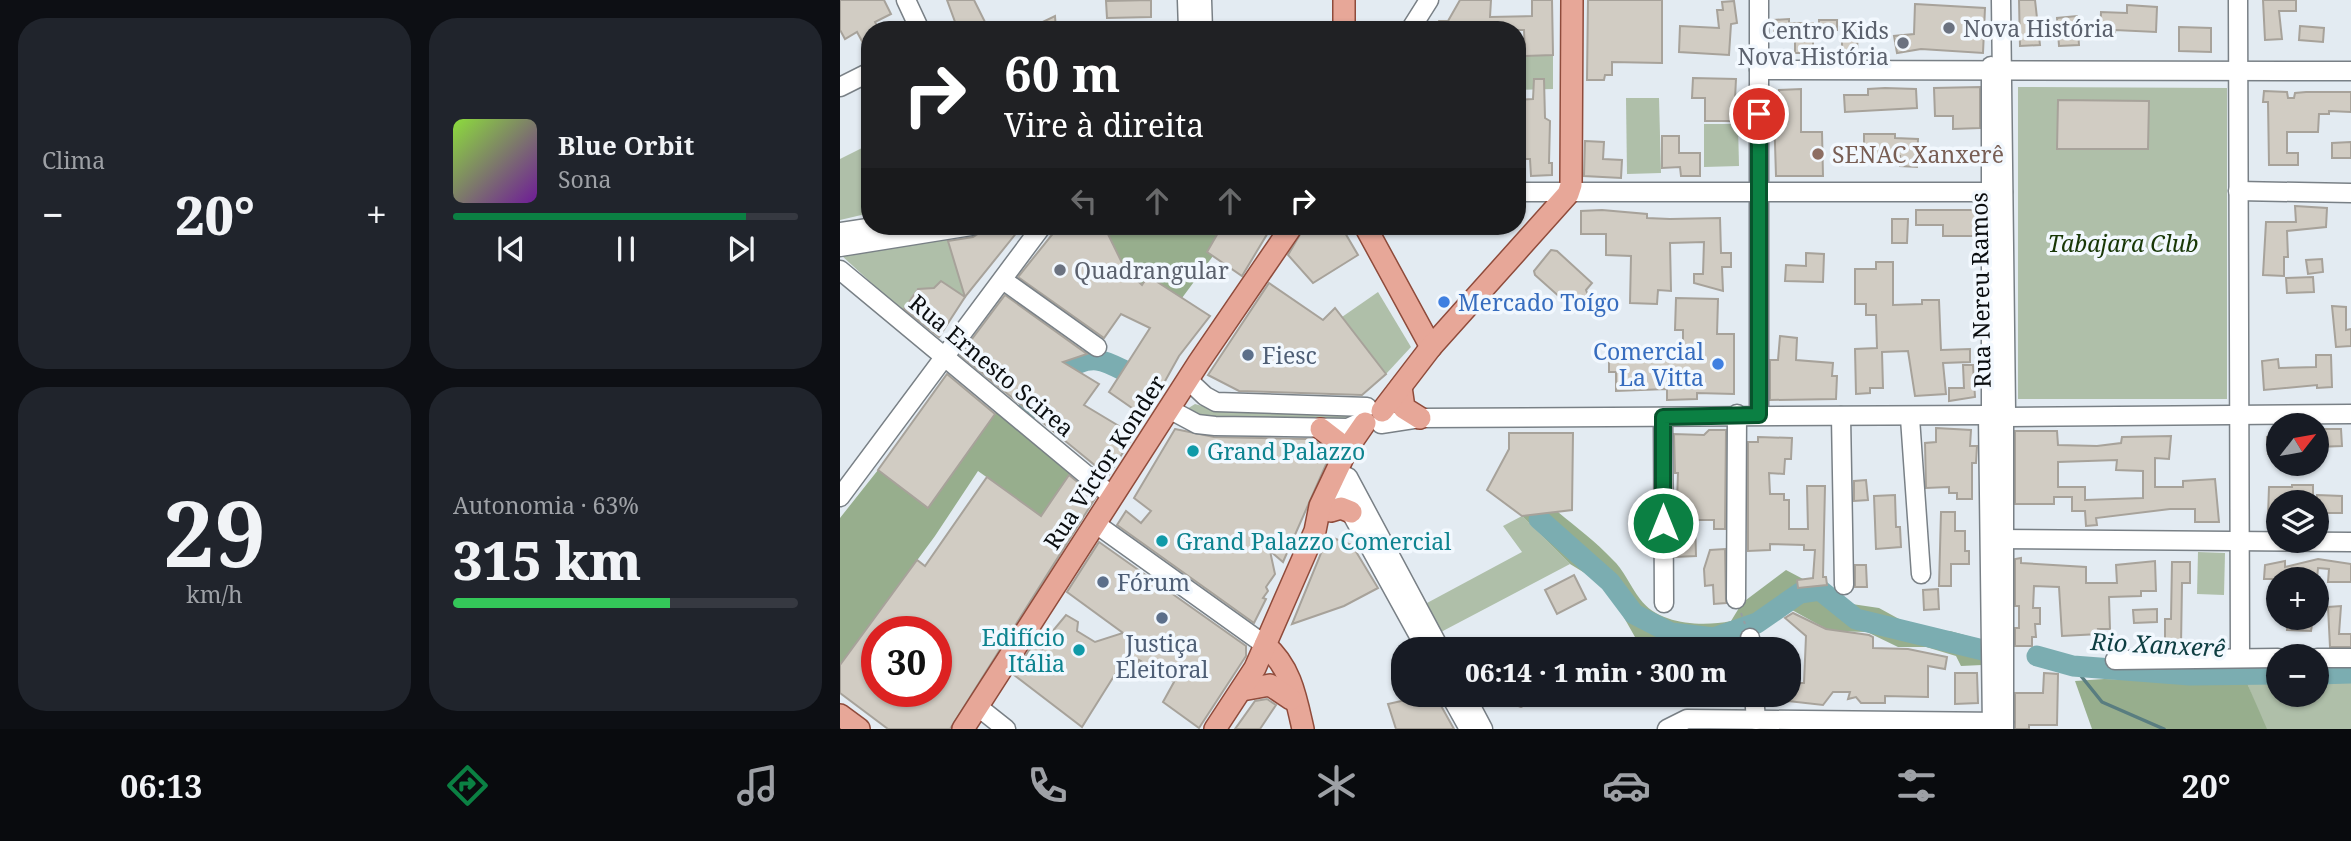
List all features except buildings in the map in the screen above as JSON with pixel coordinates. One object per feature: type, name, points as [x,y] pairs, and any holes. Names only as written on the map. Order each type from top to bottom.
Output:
[{"type":"main road","points":[[1344,0],[1344,21]]},
{"type":"main road","points":[[1215,729],[1241,690],[1258,650],[1279,612],[1315,531],[1320,506],[1347,449],[1431,347],[1568,194],[1571,185],[1572,0]]},
{"type":"main road","name":"Rua Victor Konder","points":[[963,729],[1169,409],[1286,235]]},
{"type":"main road","points":[[1369,235],[1431,347]]},
{"type":"main road","points":[[1405,381],[1404,408],[1420,418]]},
{"type":"main road","points":[[1315,531],[1343,498],[1374,416]]},
{"type":"main road","points":[[1321,429],[1347,449]]},
{"type":"main road","points":[[1343,498],[1340,477],[1347,449]]},
{"type":"main road","points":[[1279,612],[1296,706]]},
{"type":"main road","points":[[1258,650],[1296,706]]},
{"type":"main road","points":[[1241,690],[1270,685],[1296,706]]},
{"type":"main road","points":[[840,715],[859,729]]},
{"type":"street","points":[[906,0],[916,21]]},
{"type":"street","points":[[1416,21],[1429,0]]},
{"type":"street","points":[[1759,0],[1759,415]]},
{"type":"street","name":"Rua Nereu Ramos","points":[[1990,0],[1997,72]]},
{"type":"street","name":"Rua Nereu Ramos","points":[[1998,726],[1997,72],[2001,0]]},
{"type":"street","points":[[2238,0],[2240,658]]},
{"type":"street","points":[[1759,70],[2351,71]]},
{"type":"street","points":[[840,87],[861,76]]},
{"type":"street","points":[[2238,191],[2351,193]]},
{"type":"street","points":[[1526,192],[1997,192]]},
{"type":"street","points":[[840,232],[861,229]]},
{"type":"street","points":[[840,247],[898,235]]},
{"type":"street","points":[[840,497],[1036,235]]},
{"type":"street","name":"Rua Ernesto Scirea","points":[[840,270],[1113,497]]},
{"type":"street","points":[[1003,280],[1097,347]]},
{"type":"street","points":[[1188,380],[1205,397],[1216,402],[1420,418],[1737,414],[1910,418],[2351,414]]},
{"type":"street","points":[[1169,409],[1197,424],[1321,429],[1348,428],[1374,416]]},
{"type":"street","points":[[1736,599],[1737,414]]},
{"type":"street","points":[[1841,416],[1844,585]]},
{"type":"street","points":[[1663,417],[1664,603]]},
{"type":"street","points":[[1910,418],[1921,574]]},
{"type":"street","points":[[1343,498],[1370,533]]},
{"type":"street","points":[[1343,498],[1370,533],[1408,604],[1421,637]]},
{"type":"street","points":[[1096,524],[1258,650]]},
{"type":"street","points":[[1998,539],[2351,542]]},
{"type":"street","points":[[1408,604],[1431,637]]},
{"type":"street","points":[[2115,660],[2266,658]]},
{"type":"street","points":[[2329,658],[2351,658]]},
{"type":"street","points":[[977,706],[1006,729]]},
{"type":"street","points":[[1460,707],[1472,722]]},
{"type":"street","points":[[1755,707],[1756,720]]},
{"type":"street","points":[[1667,729],[1687,719],[1852,725],[1998,726]]},
{"type":"path","points":[[1736,599],[1749,637]]},
{"type":"green space","points":[[1553,55],[1553,89],[1526,90],[1526,56]]},
{"type":"green space","name":"Tabajara Club","points":[[2018,87],[2227,88],[2227,399],[2018,399]]},
{"type":"green space","points":[[1626,98],[1659,98],[1661,173],[1627,174]]},
{"type":"green space","points":[[1704,124],[1738,124],[1739,166],[1704,167]]},
{"type":"green space","points":[[861,148],[861,215],[840,220],[840,159]]},
{"type":"green space","points":[[1107,235],[1218,235],[1213,256],[1182,298],[1148,276],[1142,285],[1125,269]]},
{"type":"green space","points":[[947,237],[965,297],[941,281],[934,288],[917,289],[902,311],[841,255]]},
{"type":"green space","points":[[1378,292],[1411,347],[1386,374],[1342,317]]},
{"type":"green space","points":[[1195,404],[1216,410],[1356,414],[1349,425],[1196,419],[1187,409]]},
{"type":"green space","points":[[997,411],[1072,471],[1041,516],[978,471],[935,536],[876,616],[861,616],[861,636],[840,665],[840,518],[878,470],[928,508]]},
{"type":"green space","points":[[1558,512],[1616,563],[1648,608],[1670,619],[1695,624],[1731,621],[1742,603],[1786,570],[1803,579],[1818,599],[1879,608],[1921,631],[1950,631],[1982,640],[1982,665],[1961,666],[1956,656],[1926,647],[1898,647],[1867,632],[1830,631],[1792,610],[1752,637],[1635,637],[1606,586],[1570,564],[1522,516]]},
{"type":"green space","points":[[1522,516],[1570,564],[1441,632],[1427,603],[1522,552],[1503,526]]},
{"type":"green space","points":[[2198,552],[2225,553],[2224,595],[2197,594]]},
{"type":"green space","points":[[2104,679],[2247,683],[2267,729],[2092,729],[2075,681]]},
{"type":"green space","points":[[2351,682],[2351,729],[2265,729],[2247,683],[2266,683],[2266,707],[2329,707],[2329,683]]},
{"type":"waterway","name":"Rio Xanxerê","points":[[1027,411],[1049,386],[1076,364],[1097,360],[1123,370]]},
{"type":"waterway","name":"Rio Xanxerê","points":[[1539,519],[1610,582],[1634,614],[1671,633],[1714,638],[1757,623],[1800,593],[1820,590],[1856,619],[1987,651]]},
{"type":"waterway","name":"Rio Xanxerê","points":[[2037,656],[2073,666],[2190,675],[2266,674]]},
{"type":"waterway","points":[[2073,666],[2102,702],[2164,729]]},
{"type":"waterway","name":"Rio Xanxerê","points":[[2329,674],[2351,673]]},
{"type":"place","name":"Nova História","points":[[1949,28]]},
{"type":"place","name":"Centro Kids Nova História","points":[[1903,43]]},
{"type":"place","name":"SENAC Xanxerê","points":[[1818,154]]},
{"type":"place","name":"Quadrangular","points":[[1060,270]]},
{"type":"place","name":"Mercado Toígo","points":[[1444,302]]},
{"type":"place","name":"Fiesc","points":[[1248,355]]},
{"type":"place","name":"Comercial La Vitta","points":[[1718,364]]},
{"type":"place","name":"Grand Palazzo","points":[[1193,451]]},
{"type":"place","name":"Grand Palazzo Comercial","points":[[1162,541]]},
{"type":"place","name":"Fórum","points":[[1103,582]]},
{"type":"place","name":"Justiça Eleitoral","points":[[1162,618]]},
{"type":"place","name":"Edifício Itália","points":[[1079,650]]},
{"type":"route","points":[[1663,523],[1663,417],[1759,415],[1759,114]]}]
